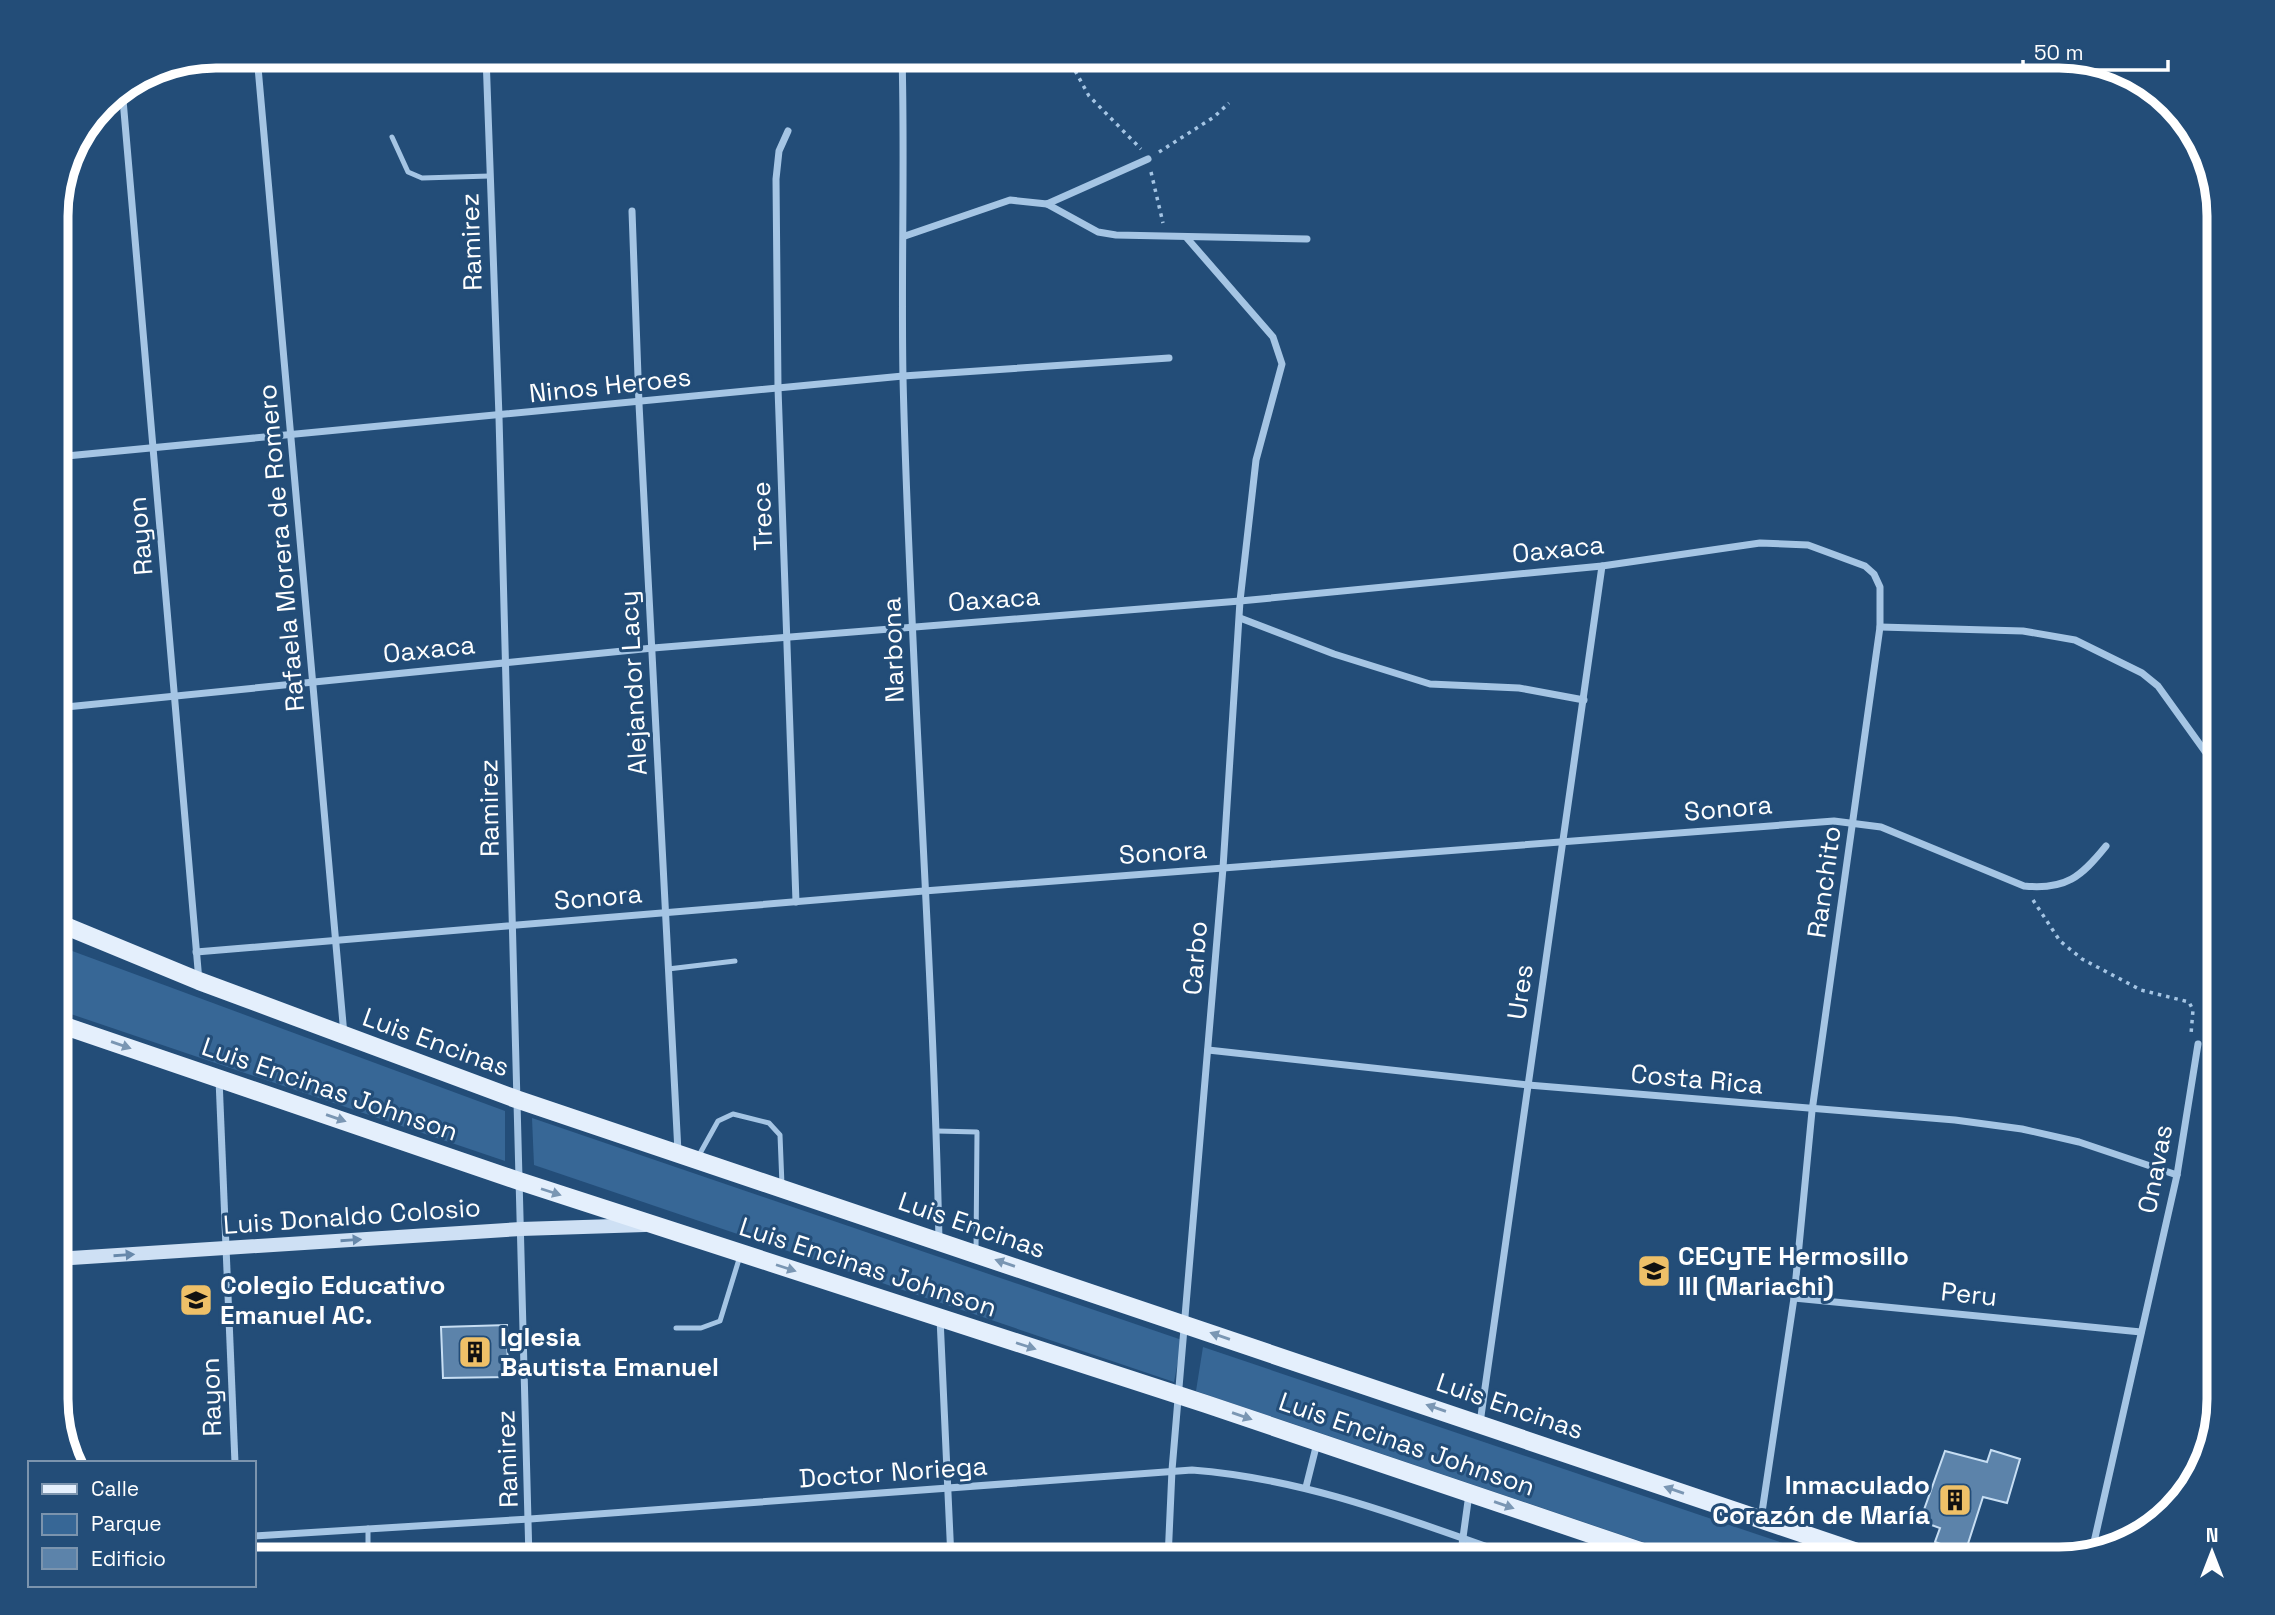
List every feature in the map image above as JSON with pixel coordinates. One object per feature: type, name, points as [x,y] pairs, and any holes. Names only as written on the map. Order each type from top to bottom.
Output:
[{"type":"main road","name":"Luis Encinas","points":[[69,927],[344,1037],[516,1099],[1842,1547]]},
{"type":"main road","name":"Luis Encinas Johnson","points":[[69,1027],[651,1225],[1179,1395],[1629,1547]]},
{"type":"main road","name":"Luis Donaldo Colosio","points":[[69,1258],[521,1229],[651,1225]]},
{"type":"street","name":"Rafaela Morera de Romero","points":[[258,69],[293,435],[344,1037]]},
{"type":"street","name":"Ramirez","points":[[486,69],[499,417],[529,1547]]},
{"type":"street","name":"Narbona","points":[[902,69],[905,236],[903,376],[924,891],[937,1131],[939,1241]]},
{"type":"street","name":"Rayon","points":[[123,101],[199,981]]},
{"type":"street","name":"Trece","points":[[788,131],[779,151],[776,179],[778,388],[789,636],[796,902]]},
{"type":"street","points":[[1047,204],[1148,159]]},
{"type":"street","points":[[905,236],[1010,200],[1047,204],[1098,232],[1166,238],[1307,239]]},
{"type":"street","name":"Alejandor Lacy","points":[[632,211],[639,404],[678,1152]]},
{"type":"street","name":"Carbo","points":[[1169,1547],[1172,1470],[1223,869],[1240,601],[1256,460],[1282,364],[1273,337],[1186,237]]},
{"type":"street","name":"Ninos Heroes","points":[[69,456],[639,404],[903,376],[1169,358]]},
{"type":"street","name":"Oaxaca","points":[[69,707],[653,648],[1240,601],[1602,566],[1760,543],[1808,545],[1853,560],[1874,574],[1880,587],[1880,626]]},
{"type":"street","name":"Ures","points":[[1480,1423],[1602,566]]},
{"type":"street","points":[[1240,618],[1334,654],[1430,684],[1519,688],[1584,700]]},
{"type":"street","points":[[1880,626],[2024,631],[2075,640],[2142,673],[2158,686],[2207,754]]},
{"type":"street","name":"Ranchito","points":[[1761,1520],[1794,1298],[1812,1111],[1880,626]]},
{"type":"street","name":"Sonora","points":[[196,952],[924,891],[1854,821],[1910,839],[2024,886],[2061,886],[2090,866],[2106,846]]},
{"type":"street","name":"Onavas","points":[[2094,1542],[2177,1175],[2198,1044]]},
{"type":"street","name":"Costa Rica","points":[[1208,1050],[1528,1085],[1812,1111],[1955,1120],[2022,1129],[2079,1142],[2177,1175]]},
{"type":"street","name":"Rayon","points":[[219,1078],[235,1461]]},
{"type":"street","name":"Peru","points":[[1794,1298],[2141,1332]]},
{"type":"street","points":[[940,1318],[951,1547]]},
{"type":"street","points":[[1306,1486],[1318,1442]]},
{"type":"street","name":"Doctor Noriega","points":[[256,1535],[530,1519],[1172,1470],[1251,1476],[1306,1486],[1487,1547]]},
{"type":"street","points":[[1462,1547],[1469,1493]]},
{"type":"lane","points":[[392,137],[408,172],[422,178],[490,176]]},
{"type":"lane","points":[[668,969],[735,961]]},
{"type":"lane","points":[[697,1159],[718,1121],[733,1114],[769,1122],[780,1135],[782,1188]]},
{"type":"lane","points":[[937,1131],[977,1132],[976,1254]]},
{"type":"lane","points":[[677,1328],[701,1328],[720,1321],[740,1254]]},
{"type":"lane","points":[[368,1528],[369,1547]]},
{"type":"path","points":[[1074,69],[1095,103],[1129,134],[1148,159],[1166,238]]},
{"type":"path","points":[[1148,159],[1214,117],[1229,103]]},
{"type":"path","points":[[2024,886],[2070,951],[2141,990],[2189,1002],[2193,1010],[2190,1029],[2198,1044]]},
{"type":"green space","points":[[69,950],[505,1111],[505,1161],[69,1013]]},
{"type":"green space","points":[[532,1118],[1182,1340],[1174,1382],[534,1165]]},
{"type":"green space","points":[[1203,1347],[1795,1547],[1658,1547],[1196,1391]]},
{"type":"building","name":"Iglesia Bautista Emanuel","points":[[507,1325],[508,1377],[443,1378],[441,1327]]},
{"type":"building","name":"Inmaculado Corazón de María","points":[[1991,1450],[2020,1459],[2007,1503],[1983,1497],[1967,1547],[1949,1547],[1935,1542],[1940,1528],[1920,1521],[1945,1451],[1987,1462]]},
{"type":"place","name":"CECyTE Hermosillo III (Mariachi)","points":[[1654,1271]]},
{"type":"place","name":"Colegio Educativo Emanuel AC.","points":[[196,1300]]},
{"type":"place","name":"Iglesia Bautista Emanuel","points":[[475,1352]]},
{"type":"place","name":"Inmaculado Corazón de María","points":[[1955,1500]]}]
